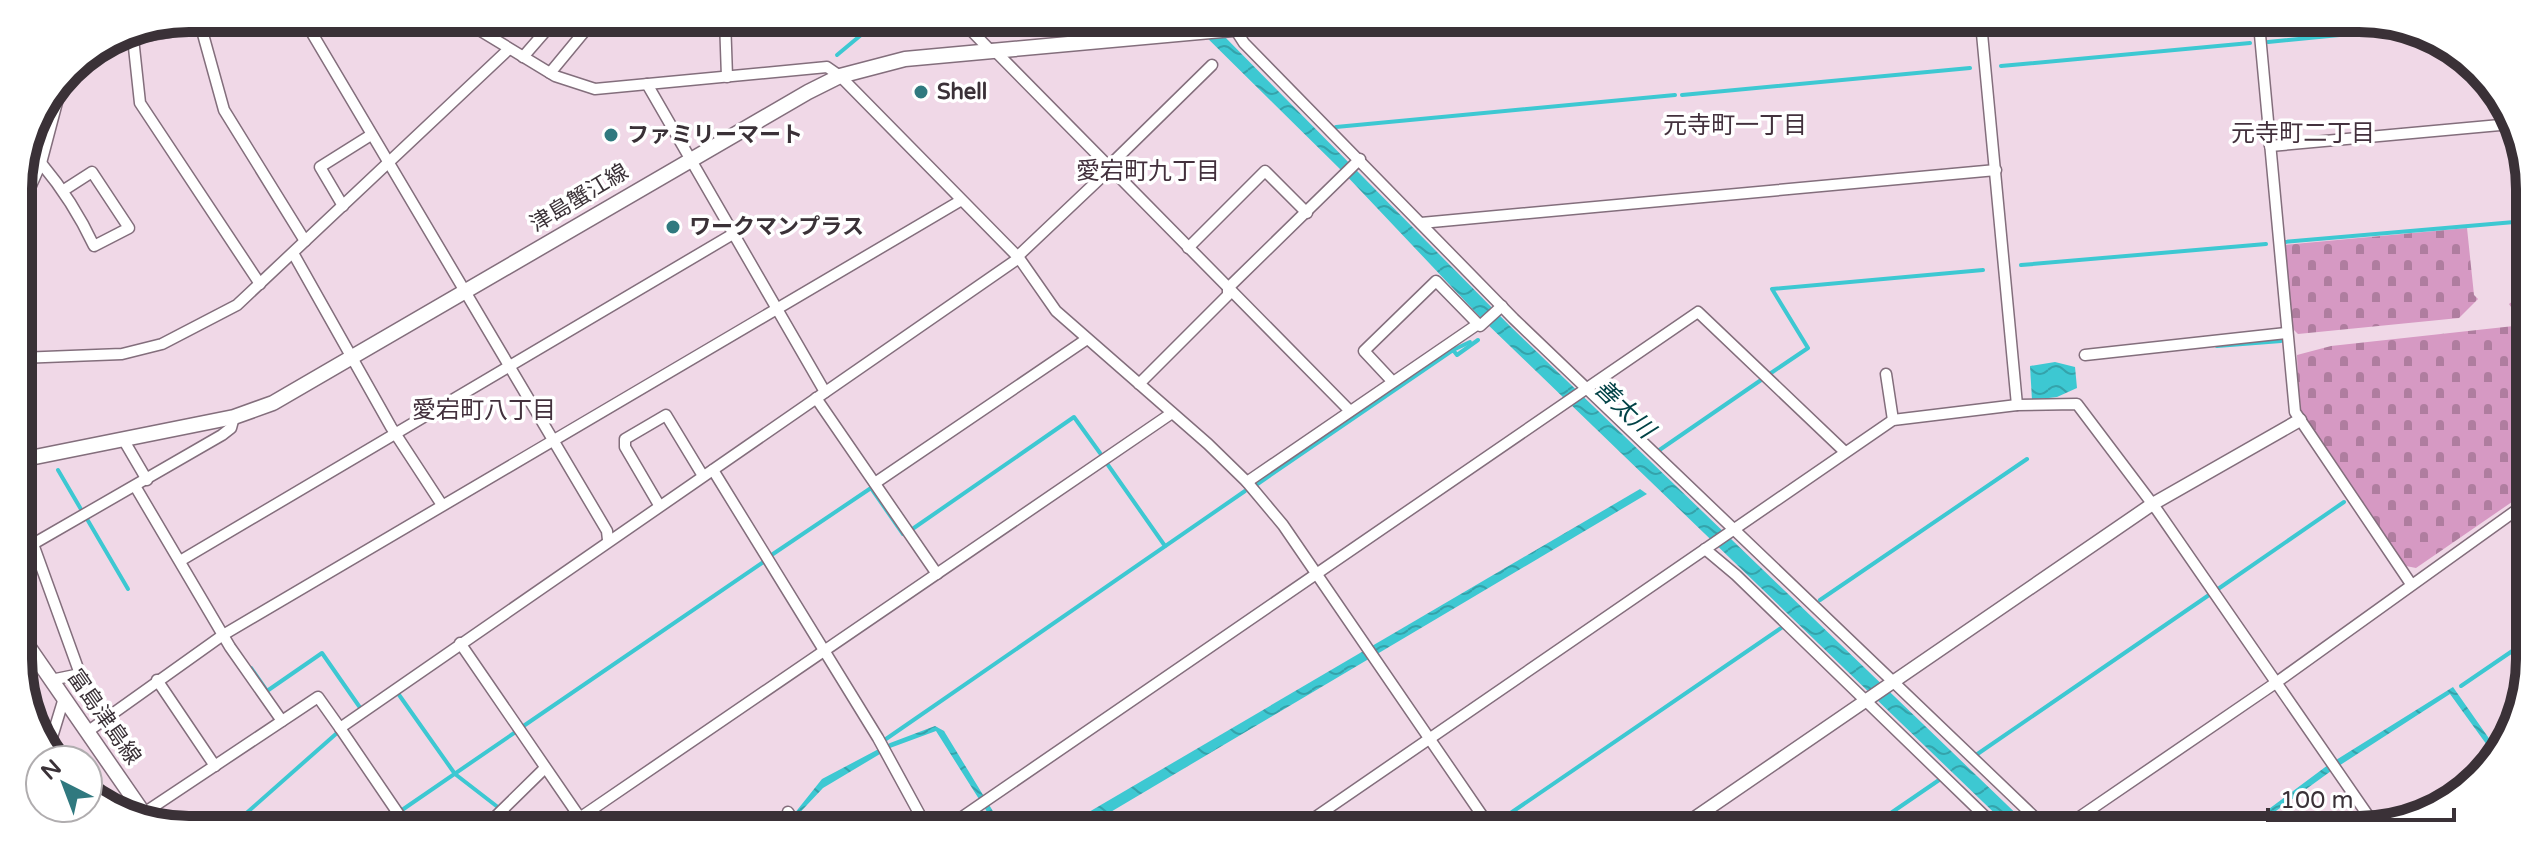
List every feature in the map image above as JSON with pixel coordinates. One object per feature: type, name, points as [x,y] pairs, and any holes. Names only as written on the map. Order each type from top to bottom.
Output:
[{"type":"main road","name":"津島蟹江線","points":[[32,458],[234,417],[273,403],[688,159],[840,76],[905,59],[1197,32]]},
{"type":"main road","name":"富島津島線","points":[[32,652],[137,807]]},
{"type":"street","points":[[202,32],[224,110],[305,241]]},
{"type":"street","points":[[311,32],[607,531],[608,540]]},
{"type":"street","points":[[482,32],[550,73],[595,89],[827,67],[840,76],[1018,257],[1056,311],[1247,482],[1283,525],[1482,816]]},
{"type":"street","points":[[523,57],[545,32]]},
{"type":"street","points":[[550,73],[584,32]]},
{"type":"street","points":[[725,32],[727,77]]},
{"type":"street","points":[[973,32],[1350,411]]},
{"type":"street","points":[[1232,32],[1500,307],[2033,816]]},
{"type":"street","points":[[1982,32],[2017,405]]},
{"type":"street","points":[[2260,32],[2295,412],[2411,584]]},
{"type":"street","points":[[133,42],[140,103],[260,284]]},
{"type":"street","points":[[32,357],[122,354],[162,344],[237,305],[509,49]]},
{"type":"street","points":[[340,728],[1018,257],[1212,65]]},
{"type":"street","points":[[647,84],[776,309],[821,395],[875,483],[937,574]]},
{"type":"street","points":[[32,183],[41,163],[56,105]]},
{"type":"street","points":[[2270,146],[2502,125]]},
{"type":"street","points":[[343,206],[320,167],[371,135]]},
{"type":"street","points":[[1139,384],[1228,295],[1228,288],[1358,160]]},
{"type":"street","points":[[41,163],[64,190],[66,200],[94,246],[129,228],[92,172],[64,190]]},
{"type":"street","points":[[1421,223],[1996,170]]},
{"type":"street","points":[[1188,248],[1265,171],[1307,213]]},
{"type":"street","points":[[87,732],[223,635],[960,201]]},
{"type":"street","points":[[180,561],[733,234]]},
{"type":"street","points":[[293,253],[396,433],[442,505]]},
{"type":"street","points":[[1247,482],[1478,324],[1436,281],[1364,351],[1393,382]]},
{"type":"street","points":[[1481,324],[1500,307]]},
{"type":"street","points":[[964,816],[1698,312],[1845,452]]},
{"type":"street","points":[[2085,355],[2286,333]]},
{"type":"street","points":[[875,483],[1087,339]]},
{"type":"street","points":[[1886,374],[1893,420]]},
{"type":"street","points":[[1317,816],[1893,420],[2017,405],[2077,404],[2277,682],[2369,816]]},
{"type":"street","points":[[590,816],[1172,413]]},
{"type":"street","points":[[659,505],[625,447],[625,439],[666,415],[708,473],[825,651],[921,816]]},
{"type":"street","points":[[51,680],[80,674],[33,544],[222,435],[231,428],[234,417]]},
{"type":"street","points":[[1698,816],[2151,505],[2300,420]]},
{"type":"street","points":[[123,439],[147,480]]},
{"type":"street","points":[[135,486],[223,635],[282,721]]},
{"type":"street","points":[[2081,816],[2277,682],[2516,510]]},
{"type":"street","points":[[1707,548],[1985,816]]},
{"type":"street","points":[[460,643],[579,816]]},
{"type":"street","points":[[157,680],[215,766]]},
{"type":"street","points":[[156,813],[215,766],[318,697],[400,816]]},
{"type":"street","points":[[52,736],[64,698]]},
{"type":"street","points":[[496,816],[545,768]]},
{"type":"green space","points":[[2467,228],[2474,295],[2478,299],[2459,318],[2298,334],[2292,328],[2283,245]]},
{"type":"green space","points":[[2516,299],[2516,314],[2509,304]]},
{"type":"green space","points":[[2516,326],[2516,499],[2416,568],[2406,566],[2299,409],[2297,355],[2331,346]]},
{"type":"water","points":[[1201,32],[1221,33],[1510,326],[2019,816],[1998,816],[1483,320],[1342,171]]},
{"type":"water","points":[[2055,362],[2075,367],[2077,388],[2057,397],[2032,400],[2030,366]]},
{"type":"water","points":[[1640,489],[1647,494],[1104,816],[1082,816]]},
{"type":"water","points":[[2453,687],[2492,743],[2489,748],[2450,694],[2331,771],[2269,816],[2259,816],[2328,765]]},
{"type":"water","points":[[935,726],[944,731],[996,816],[990,816],[936,731],[890,748],[823,788],[797,816],[789,816],[794,814],[822,779],[890,743]]},
{"type":"waterway","points":[[837,55],[865,32]]},
{"type":"waterway","points":[[2268,42],[2366,32]]},
{"type":"waterway","points":[[2001,66],[2250,43]]},
{"type":"waterway","points":[[1682,95],[1970,68]]},
{"type":"waterway","points":[[1336,127],[1675,95]]},
{"type":"waterway","points":[[2284,242],[2516,222]]},
{"type":"waterway","points":[[2021,265],[2266,244]]},
{"type":"waterway","points":[[1771,373],[1808,348],[1772,289],[1983,270]]},
{"type":"waterway","points":[[1256,485],[1453,350],[1457,355],[1478,340]]},
{"type":"waterway","points":[[2217,346],[2281,341]]},
{"type":"waterway","points":[[1453,350],[1470,342]]},
{"type":"waterway","points":[[1658,451],[1764,378]]},
{"type":"waterway","points":[[911,530],[1074,417],[1100,453]]},
{"type":"waterway","points":[[1820,600],[2027,459]]},
{"type":"waterway","points":[[1108,465],[1165,546]]},
{"type":"waterway","points":[[58,470],[82,511]]},
{"type":"waterway","points":[[773,554],[871,488],[903,534],[906,533]]},
{"type":"waterway","points":[[886,739],[1245,491]]},
{"type":"waterway","points":[[2218,589],[2344,502]]},
{"type":"waterway","points":[[87,519],[128,589]]},
{"type":"waterway","points":[[522,727],[765,561]]},
{"type":"waterway","points":[[1976,755],[2209,595]]},
{"type":"waterway","points":[[1506,816],[1784,626]]},
{"type":"waterway","points":[[2461,686],[2516,648]]},
{"type":"waterway","points":[[251,668],[267,691],[322,653],[361,709]]},
{"type":"waterway","points":[[397,692],[455,774],[499,808]]},
{"type":"waterway","points":[[402,810],[517,731]]},
{"type":"waterway","points":[[243,816],[337,733]]},
{"type":"waterway","points":[[1887,816],[1942,778]]},
{"type":"waterway","points":[[505,813],[509,816]]},
{"type":"place","name":"Shell","points":[[921,92]]},
{"type":"place","name":"ファミリーマート","points":[[611,135]]},
{"type":"place","name":"ワークマンプラス","points":[[673,227]]},
{"type":"district","name":"元寺町一丁目","points":[[1735,125]]},
{"type":"district","name":"元寺町二丁目","points":[[2303,133]]},
{"type":"district","name":"愛宕町九丁目","points":[[1148,171]]},
{"type":"district","name":"愛宕町八丁目","points":[[484,410]]},
{"type":"water label","name":"善太川","points":[[1624,409]]}]
